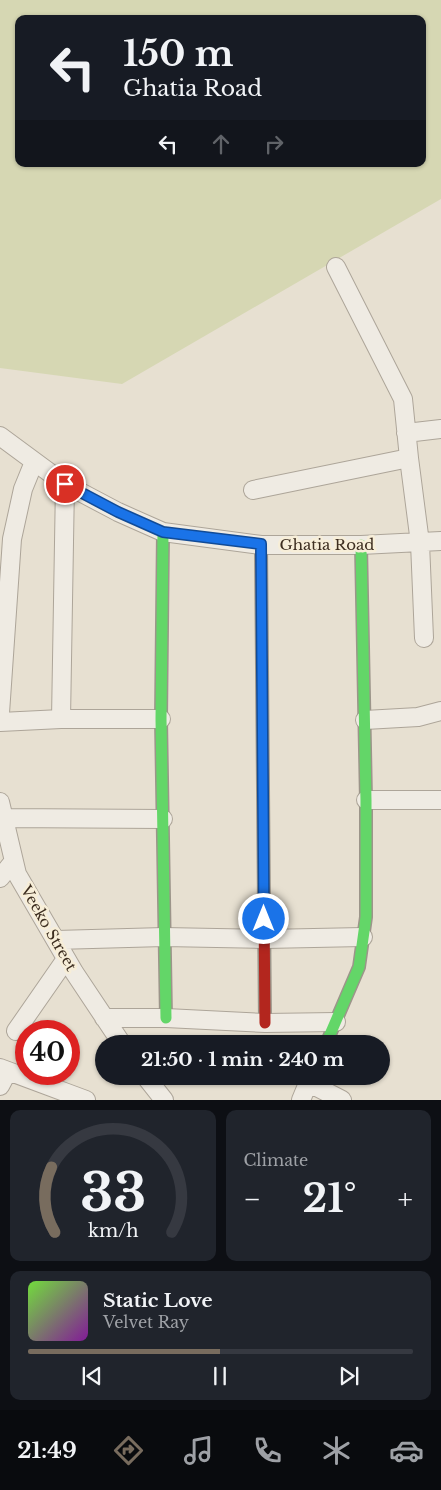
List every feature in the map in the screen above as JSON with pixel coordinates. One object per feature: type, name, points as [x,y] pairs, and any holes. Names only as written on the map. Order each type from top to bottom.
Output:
[{"type":"street","points":[[336,267],[403,399],[420,543],[424,638]]},
{"type":"street","points":[[406,433],[441,429]]},
{"type":"street","name":"Ghatia Road","points":[[0,436],[65,484],[118,512],[163,532],[261,544],[361,545],[441,541]]},
{"type":"street","points":[[253,490],[409,458]]},
{"type":"street","points":[[0,713],[12,539],[23,489],[34,462]]},
{"type":"street","points":[[61,719],[65,484]]},
{"type":"street","points":[[163,532],[161,719],[166,1018]]},
{"type":"street","points":[[261,544],[265,1023]]},
{"type":"street","points":[[330,1035],[359,967],[366,917],[365,720],[361,545]]},
{"type":"street","points":[[365,720],[418,717],[441,711]]},
{"type":"street","points":[[0,722],[61,719],[161,719]]},
{"type":"street","points":[[366,800],[441,800]]},
{"type":"street","points":[[1,809],[163,819]]},
{"type":"street","name":"Veeko Street","points":[[1,809],[17,874],[66,959],[116,1035]]},
{"type":"street","points":[[0,878],[14,862]]},
{"type":"street","points":[[56,940],[164,937],[265,939],[363,937]]},
{"type":"street","points":[[24,1020],[66,959]]},
{"type":"street","points":[[104,1018],[166,1018],[265,1023],[336,1022]]},
{"type":"street","points":[[3,1075],[86,1100]]},
{"type":"street","points":[[152,1085],[164,1100]]},
{"type":"street","points":[[301,1100],[308,1085]]},
{"type":"street","points":[[318,1085],[342,1100]]},
{"type":"green space","points":[[0,0],[441,0],[441,199],[122,384],[0,368]]},
{"type":"traffic: fast","points":[[163,532],[161,719],[166,1018]]},
{"type":"traffic: fast","points":[[330,1035],[359,967],[366,917],[366,800],[361,545]]},
{"type":"traffic: slow","points":[[261,545],[264,910]]},
{"type":"traffic: jam","points":[[264,910],[265,1023]]},
{"type":"route","points":[[65,484],[118,512],[163,532],[261,544],[264,919]]}]
